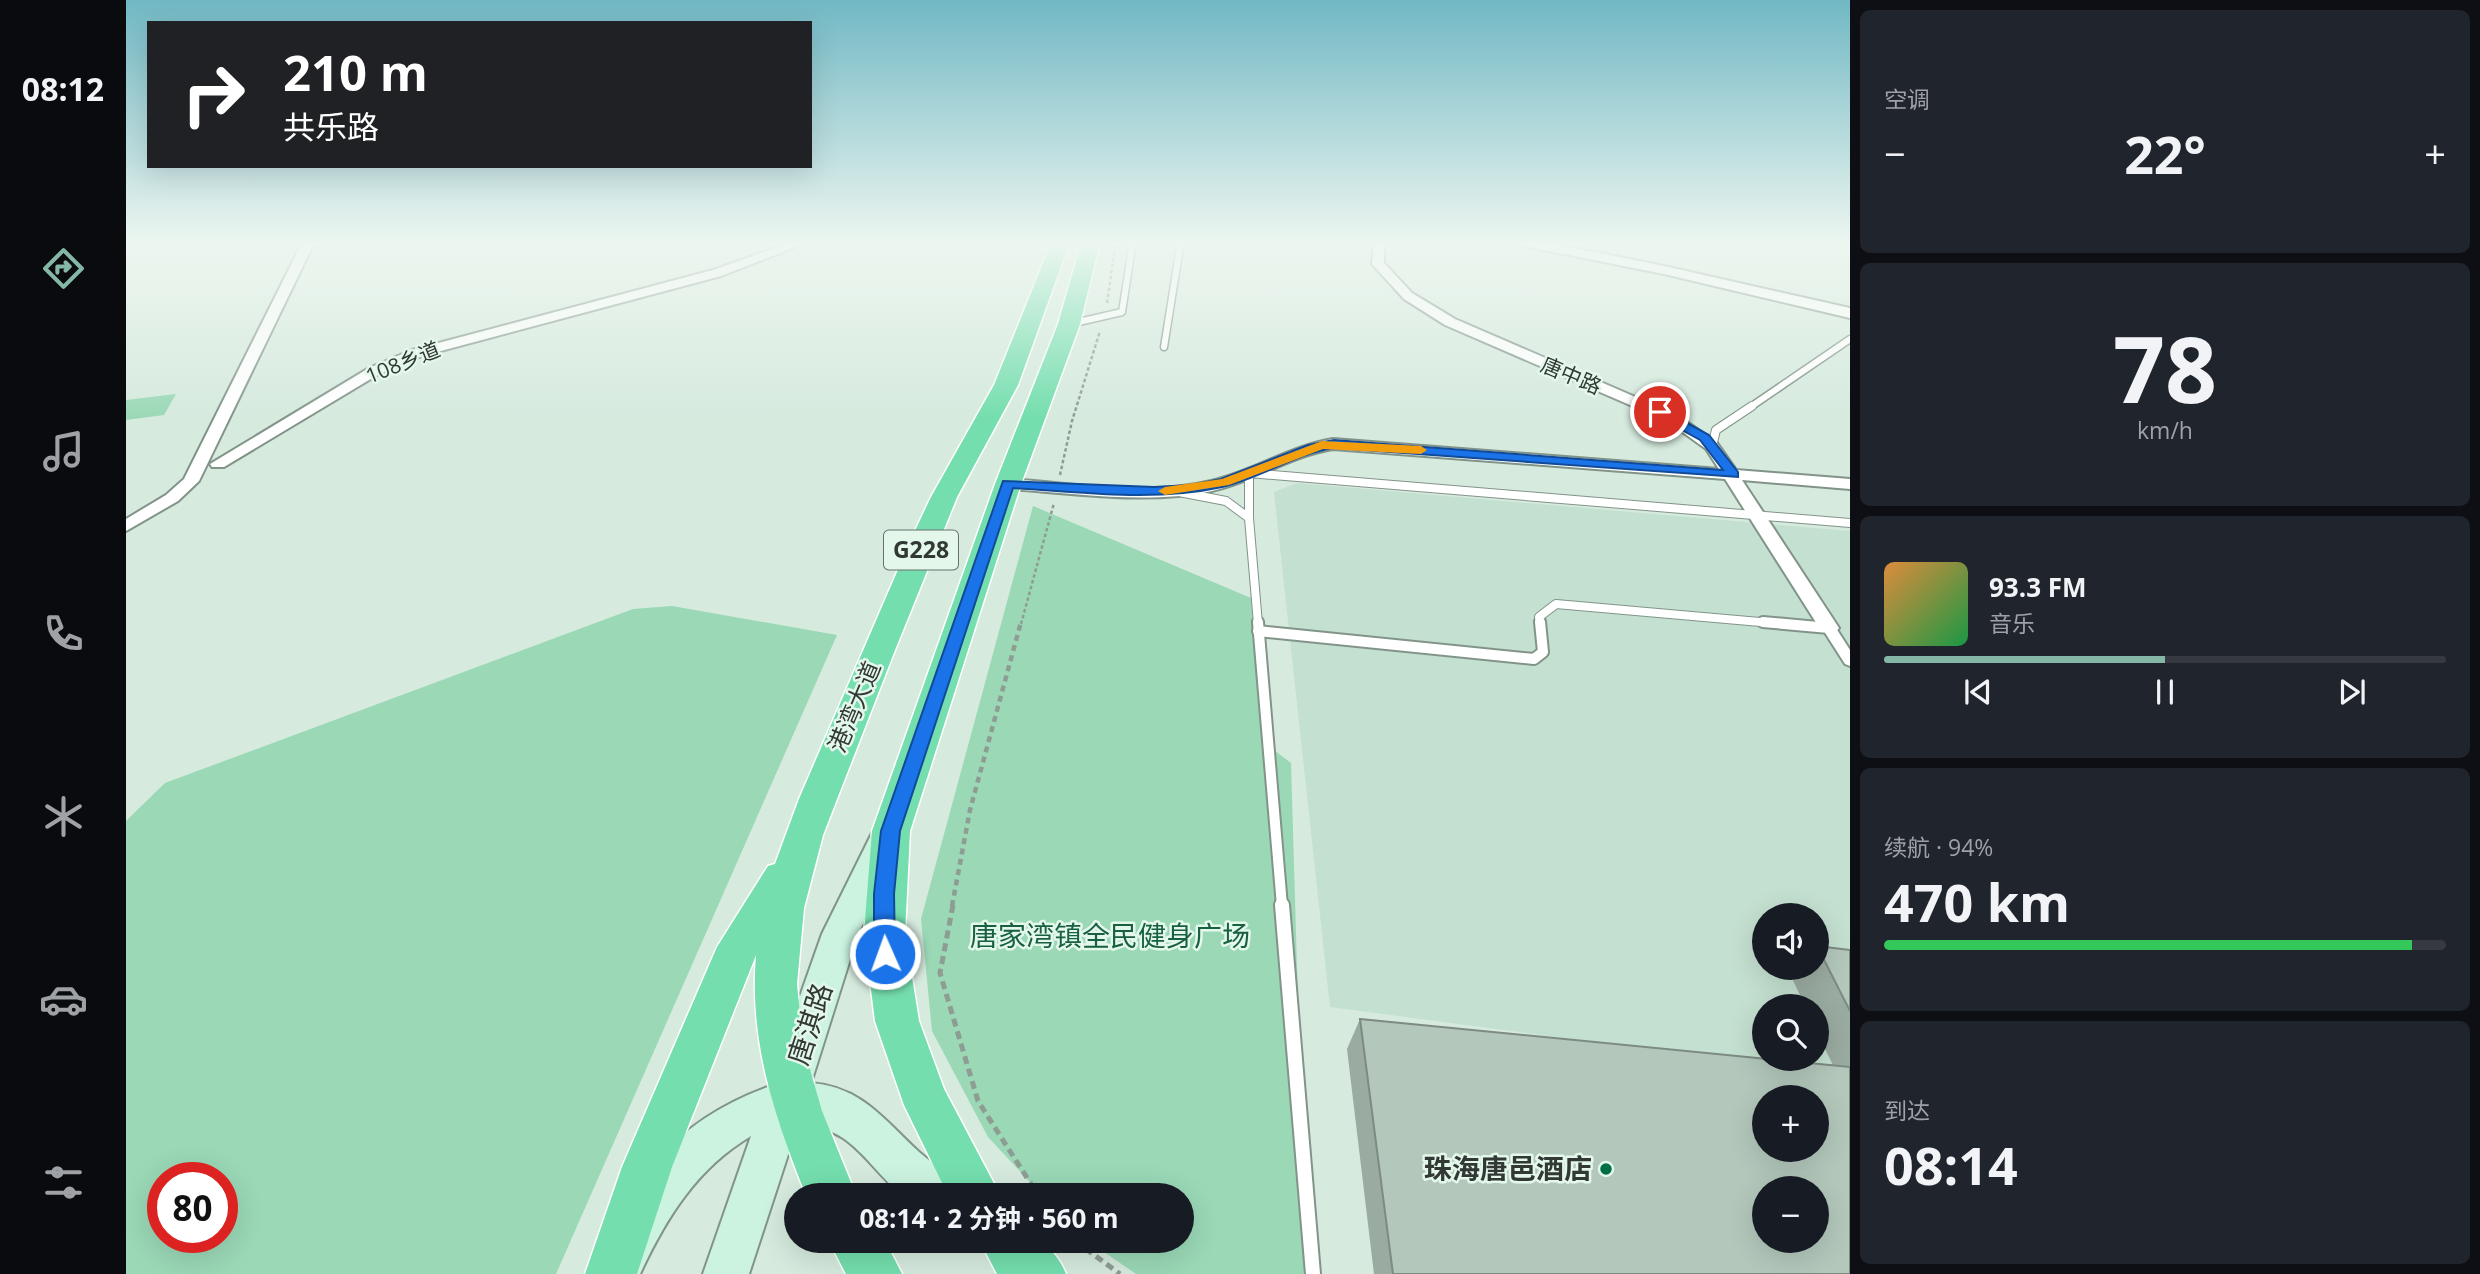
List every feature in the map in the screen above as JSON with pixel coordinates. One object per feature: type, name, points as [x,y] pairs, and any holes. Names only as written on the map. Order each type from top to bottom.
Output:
[{"type":"highway","name":"港湾大道","points":[[826,1183],[790,1096],[778,1027],[775,971],[779,918],[792,866],[816,801],[943,496],[1006,384],[1038,300]]},
{"type":"highway","name":"G228","points":[[969,1183],[928,1107],[906,1056],[892,1009],[884,934],[891,831],[1008,484],[1069,324],[1075,300]]},
{"type":"highway","points":[[613,1274],[647,1167],[738,947],[760,908],[792,866]]},
{"type":"highway","points":[[863,1253],[876,1274]]},
{"type":"main road","name":"唐淇路","points":[[726,1274],[790,1096],[840,934],[891,831]]},
{"type":"main road","name":"唐淇路","points":[[613,1274],[665,1184],[698,1148],[744,1116],[790,1096],[830,1107],[856,1119],[924,1183]]},
{"type":"street","points":[[126,526],[172,498],[191,481],[280,300]]},
{"type":"street","name":"108乡道","points":[[218,464],[374,371],[417,353],[614,300]]},
{"type":"street","name":"唐中路","points":[[1415,300],[1450,322],[1693,429],[1712,446],[1733,474],[1756,515],[1829,628]]},
{"type":"street","points":[[1796,300],[1850,313]]},
{"type":"street","points":[[1008,484],[1173,491],[1209,486],[1312,447],[1334,444],[1850,484]]},
{"type":"street","points":[[1829,628],[1850,661]]},
{"type":"lane","points":[[1069,324],[1122,312],[1124,300]]},
{"type":"lane","points":[[1164,347],[1170,300]]},
{"type":"lane","points":[[1712,446],[1716,430],[1850,340]]},
{"type":"lane","points":[[1289,457],[1289,467],[1302,475]]},
{"type":"lane","points":[[1313,1274],[1258,631],[1249,517],[1249,473],[1302,475],[1850,523]]},
{"type":"lane","points":[[1173,491],[1226,501],[1249,517]]},
{"type":"lane","points":[[1258,631],[1534,659],[1543,652],[1539,617],[1556,604],[1829,628]]},
{"type":"path","points":[[1030,1183],[978,1101],[940,973],[970,810],[1058,486],[1072,421],[1104,318],[1107,300]]},
{"type":"path","points":[[1091,1253],[1120,1274]]},
{"type":"shaded area","points":[[1297,483],[1850,531],[1850,1150],[1829,1105],[1829,1085],[1820,1085],[1813,1071],[1829,1071],[1829,994],[1752,994],[1752,1063],[1330,1007],[1274,492]]},
{"type":"green space","points":[[176,394],[164,415],[126,420],[126,400]]},
{"type":"green space","name":"唐家湾镇全民健身广场","points":[[1033,506],[1251,598],[1262,741],[1291,763],[1306,1274],[1136,1274],[1105,1253],[1194,1253],[1194,1183],[1031,1183],[988,1137],[932,1031],[921,919]]},
{"type":"green space","points":[[672,606],[837,635],[556,1274],[126,1274],[126,821],[165,783],[633,609]]},
{"type":"building","points":[[1829,947],[1850,950],[1850,1011],[1829,970]]},
{"type":"building","name":"珠海唐邑酒店","points":[[1360,1019],[1752,1057],[1752,1071],[1829,1071],[1829,1065],[1850,1067],[1850,1274],[1393,1274]]},
{"type":"slow traffic","points":[[1165,491],[1224,482],[1322,445],[1346,444],[1421,450]]},
{"type":"place","name":"珠海唐邑酒店","points":[[1606,1169]]},
{"type":"route","points":[[885,954],[884,894],[891,831],[1008,484],[1154,491],[1191,489],[1224,482],[1312,447],[1334,444],[1733,474],[1704,438],[1683,423],[1660,412]]}]
